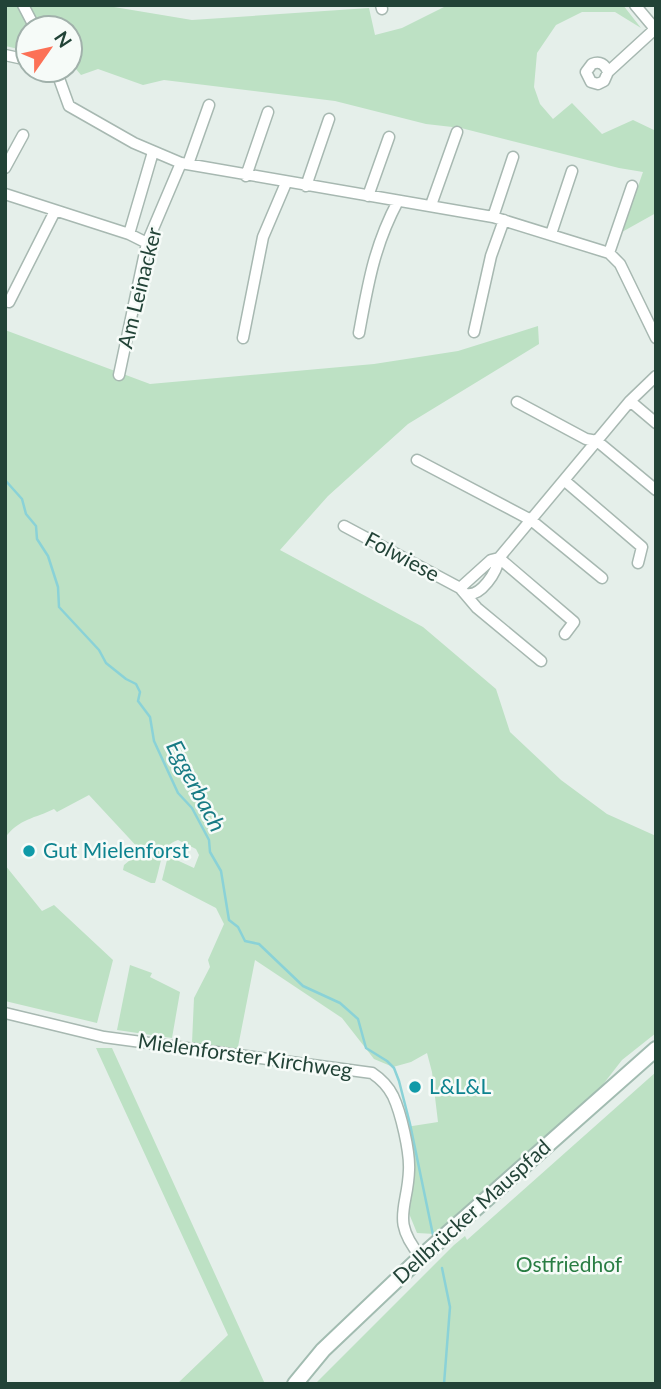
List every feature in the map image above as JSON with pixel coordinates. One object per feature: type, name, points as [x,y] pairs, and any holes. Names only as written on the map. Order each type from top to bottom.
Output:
[{"type":"main road","name":"Dellbrücker Mauspfad","points":[[295,1384],[323,1350],[421,1257],[656,1049]]},
{"type":"street","points":[[608,72],[655,29],[635,5]]},
{"type":"street","points":[[61,84],[69,106],[153,152],[184,164],[493,217],[609,253],[620,264],[656,338]]},
{"type":"street","name":"Am Leinacker","points":[[119,375],[147,243],[209,105]]},
{"type":"street","points":[[246,176],[268,112]]},
{"type":"street","points":[[306,186],[329,119]]},
{"type":"street","points":[[430,205],[457,132]]},
{"type":"street","points":[[5,168],[23,135]]},
{"type":"street","points":[[368,196],[389,137]]},
{"type":"street","name":"Am Leinacker","points":[[130,234],[153,152]]},
{"type":"street","points":[[493,217],[513,157]]},
{"type":"street","points":[[551,234],[572,171]]},
{"type":"street","points":[[243,338],[263,237],[286,183]]},
{"type":"street","points":[[609,253],[632,186]]},
{"type":"street","points":[[5,194],[130,234],[147,243]]},
{"type":"street","points":[[359,333],[372,261],[383,229],[398,201]]},
{"type":"street","points":[[9,302],[55,211]]},
{"type":"street","points":[[474,332],[491,256],[504,220]]},
{"type":"street","name":"Folwiese","points":[[345,526],[472,596],[480,592],[498,565],[499,558],[630,401],[656,376]]},
{"type":"street","points":[[630,401],[656,423]]},
{"type":"street","points":[[517,402],[586,439],[597,441],[656,490]]},
{"type":"street","points":[[417,460],[531,520],[602,578]]},
{"type":"street","points":[[565,481],[642,547],[638,563]]},
{"type":"street","points":[[499,558],[574,622],[565,634]]},
{"type":"street","name":"Folwiese","points":[[463,591],[491,560],[499,558]]},
{"type":"street","name":"Folwiese","points":[[463,591],[477,608],[541,661]]},
{"type":"street","name":"Mielenforster Kirchweg","points":[[5,1013],[104,1037],[372,1073],[382,1079],[393,1096],[401,1123],[409,1166],[402,1219],[407,1234],[421,1257]]},
{"type":"green space","points":[[5,5],[18,5],[23,14],[14,14],[14,48],[5,46]]},
{"type":"green space","points":[[28,5],[102,5],[192,20],[369,8],[375,35],[402,28],[448,5],[623,5],[641,28],[615,12],[582,12],[556,25],[537,53],[534,87],[540,104],[553,119],[572,103],[602,134],[633,120],[656,131],[656,213],[622,232],[643,172],[335,101],[164,80],[143,85],[98,69],[84,74],[84,14],[33,14]]},
{"type":"green space","points":[[538,326],[539,344],[408,424],[328,496],[280,550],[423,627],[496,689],[510,732],[561,780],[607,814],[656,836],[656,1033],[622,1060],[601,1087],[529,1156],[435,1234],[417,1233],[408,1211],[413,1184],[406,1127],[438,1122],[427,1053],[411,1062],[393,1067],[374,1059],[342,1018],[255,960],[237,1052],[192,1043],[194,998],[210,967],[208,960],[224,924],[216,908],[162,880],[168,856],[194,868],[199,855],[196,849],[178,840],[172,843],[164,852],[155,883],[123,870],[124,865],[141,851],[89,795],[57,812],[54,809],[21,823],[5,838],[5,330],[150,384],[374,364],[458,351]]},
{"type":"green space","points":[[5,865],[42,911],[54,905],[113,960],[97,1023],[5,1001]]},
{"type":"green space","points":[[130,965],[152,973],[150,977],[180,992],[172,1038],[117,1030]]},
{"type":"green space","points":[[96,1048],[112,1048],[265,1384],[177,1384],[228,1335]]},
{"type":"green space","name":"Ostfriedhof","points":[[656,1072],[656,1384],[315,1384],[454,1245],[465,1236],[467,1240]]},
{"type":"waterway","name":"Eggerbach","points":[[5,480],[22,499],[26,514],[36,526],[37,539],[48,556],[58,587],[59,607],[99,650],[106,663],[136,684],[140,692],[138,701],[150,717],[154,741],[178,793],[192,808],[209,840],[210,852],[221,871],[229,920],[238,927],[245,941],[259,944],[303,986],[340,1003],[358,1019],[366,1048],[394,1068],[410,1124],[433,1235]]},
{"type":"waterway","name":"Eggerbach","points":[[442,1268],[450,1307],[444,1384]]},
{"type":"place","name":"Gut Mielenforst","points":[[29,851]]},
{"type":"place","name":"L&L&L","points":[[415,1087]]}]
